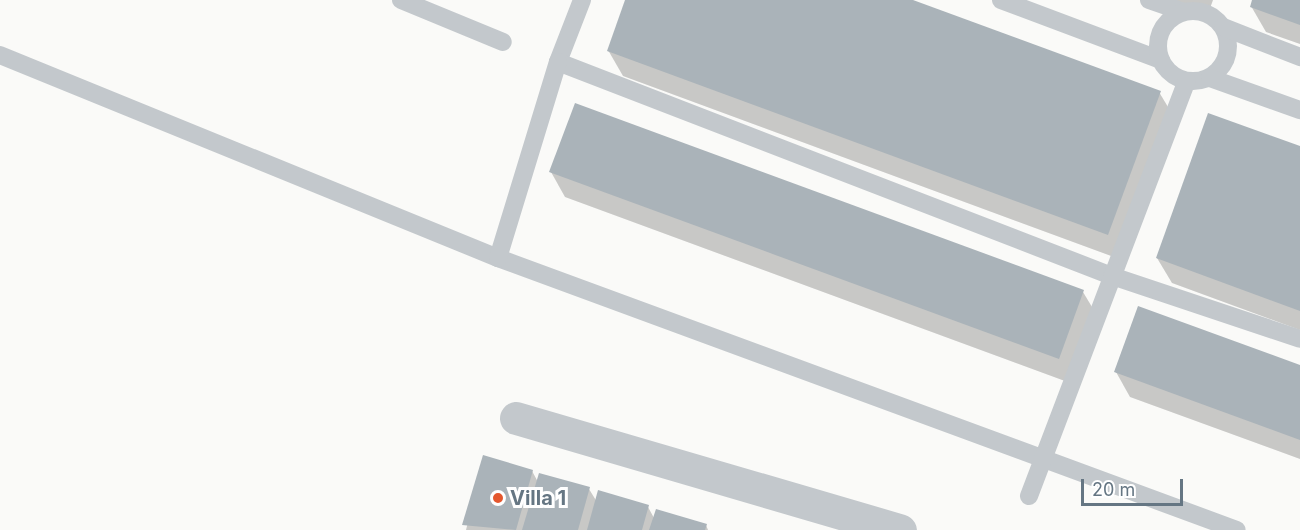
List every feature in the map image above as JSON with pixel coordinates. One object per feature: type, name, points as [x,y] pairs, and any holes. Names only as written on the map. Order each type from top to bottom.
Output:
[{"type":"street","points":[[516,418],[900,530]]},
{"type":"lane","points":[[401,0],[503,42]]},
{"type":"lane","points":[[498,258],[558,62],[582,0]]},
{"type":"lane","points":[[1000,0],[1161,60],[1187,81],[1210,78],[1300,110]]},
{"type":"lane","points":[[1149,0],[1182,12],[1208,6],[1223,27],[1229,50],[1210,78]]},
{"type":"lane","points":[[1161,60],[1159,37],[1182,12]]},
{"type":"lane","points":[[1223,27],[1300,57]]},
{"type":"lane","points":[[0,55],[498,258],[1237,530]]},
{"type":"lane","points":[[558,62],[1112,276],[1300,339]]},
{"type":"lane","points":[[1029,496],[1187,81]]},
{"type":"building","points":[[625,0],[913,0],[1161,91],[1108,235],[607,51]]},
{"type":"building","points":[[1252,0],[1300,0],[1300,25],[1250,7]]},
{"type":"building","points":[[575,103],[1084,290],[1059,359],[549,172]]},
{"type":"building","points":[[1208,113],[1300,146],[1300,311],[1156,258]]},
{"type":"building","points":[[1138,306],[1300,365],[1300,440],[1114,372]]},
{"type":"building","name":"Villa 1","points":[[483,455],[533,470],[516,530],[462,525]]},
{"type":"building","points":[[539,473],[590,487],[578,530],[522,530]]},
{"type":"building","points":[[598,490],[649,505],[642,530],[587,530]]},
{"type":"building","points":[[656,509],[707,524],[705,530],[649,530]]},
{"type":"place","name":"Villa 1","points":[[498,498]]}]
